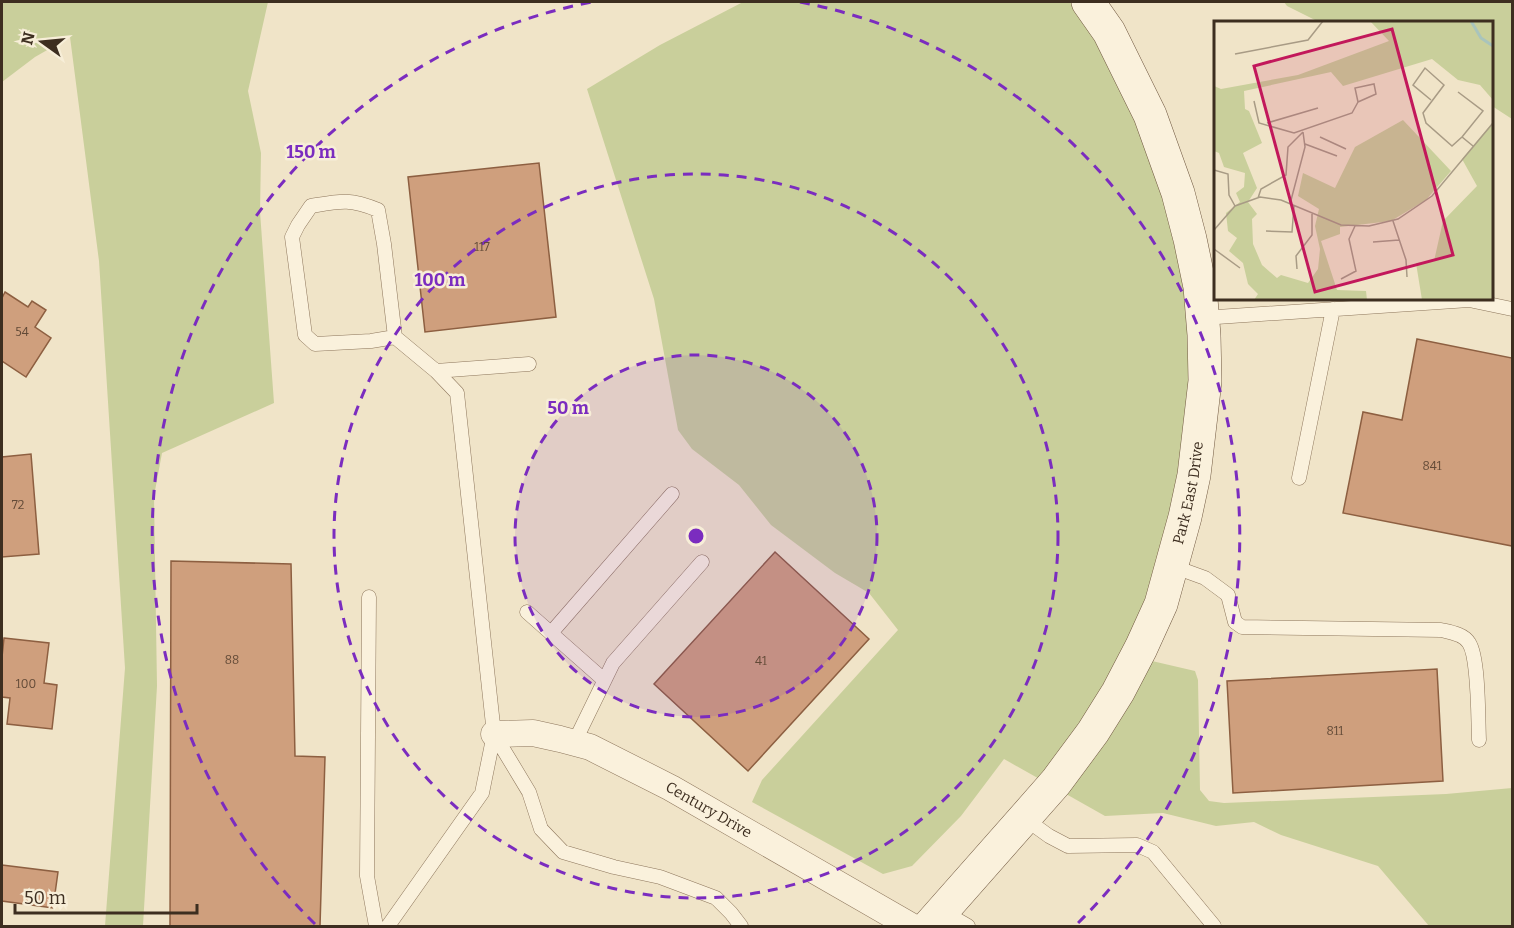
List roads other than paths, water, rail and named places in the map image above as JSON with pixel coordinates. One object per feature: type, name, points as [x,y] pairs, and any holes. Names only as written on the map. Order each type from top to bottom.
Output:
[{"type":"street","name":"Park East Drive","points":[[946,921],[1024,818],[1056,782],[1093,732],[1118,692],[1161,604],[1188,507],[1194,475],[1205,381],[1200,286],[1190,239],[1178,193],[1150,114],[1109,32],[1088,2]]},
{"type":"street","name":"Century Drive","points":[[494,734],[533,733],[590,747],[671,788],[911,927]]},
{"type":"lane","points":[[388,927],[482,793],[494,734],[457,393],[436,371],[395,337],[378,210],[363,204],[341,201],[311,206],[292,237],[305,335],[315,344],[371,341],[395,337]]},
{"type":"lane","points":[[1203,318],[1469,300],[1512,309]]},
{"type":"lane","points":[[1299,478],[1333,309]]},
{"type":"lane","points":[[436,371],[529,364]]},
{"type":"lane","points":[[551,633],[672,494]]},
{"type":"lane","points":[[574,743],[613,663],[702,562]]},
{"type":"lane","points":[[1172,566],[1205,578],[1228,595],[1235,622],[1242,627],[1441,630],[1456,633],[1468,641],[1474,655],[1479,740]]},
{"type":"lane","points":[[369,597],[367,876],[376,927]]},
{"type":"lane","points":[[527,612],[604,680]]},
{"type":"lane","points":[[494,734],[529,792],[541,829],[563,852],[660,877],[716,898],[741,927]]},
{"type":"lane","points":[[1024,818],[1068,846],[1137,845],[1153,852],[1214,927]]}]
